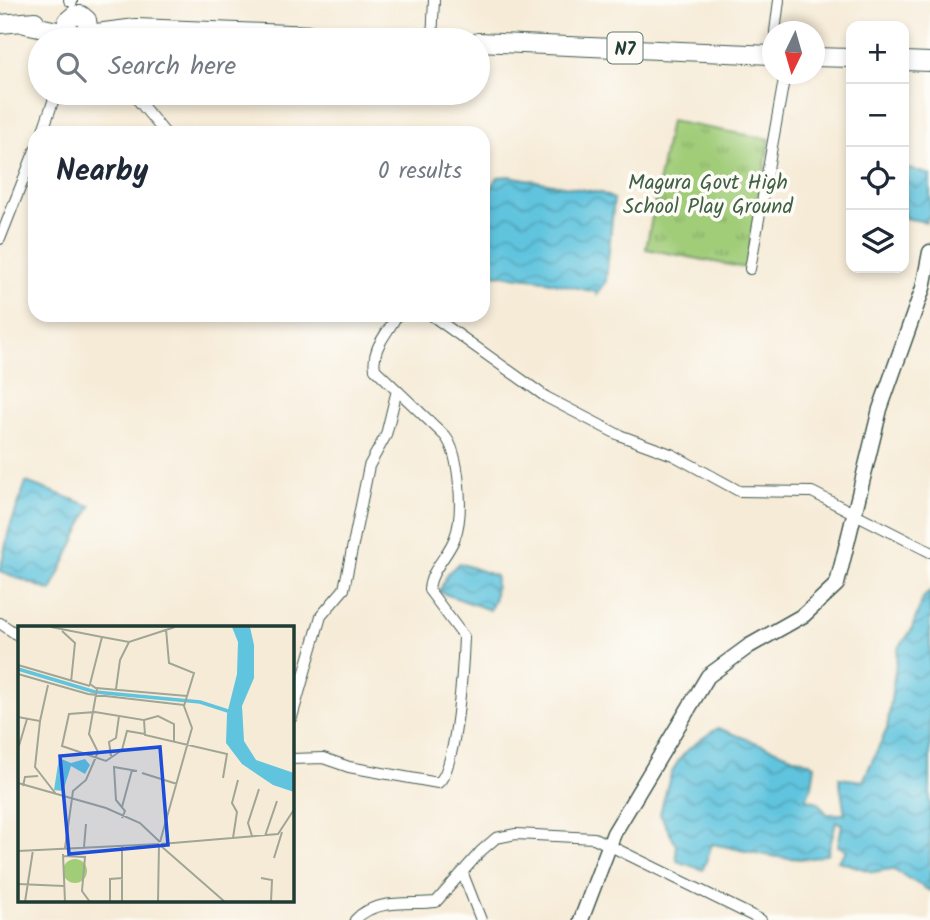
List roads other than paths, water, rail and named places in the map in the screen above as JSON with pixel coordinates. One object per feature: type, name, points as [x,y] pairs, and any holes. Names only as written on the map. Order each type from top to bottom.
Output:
[{"type":"highway","points":[[0,24],[77,20],[136,28]]},
{"type":"highway","name":"N7","points":[[490,42],[762,52]]},
{"type":"highway","points":[[825,57],[846,58]]},
{"type":"highway","points":[[909,61],[930,62]]},
{"type":"main road","points":[[580,920],[609,845],[708,676],[749,646],[804,615],[837,584],[880,409],[923,288],[930,252]]},
{"type":"street","points":[[433,28],[434,0]]},
{"type":"street","points":[[776,21],[779,0]]},
{"type":"street","points":[[750,269],[783,84]]},
{"type":"street","points":[[44,126],[52,105]]},
{"type":"street","points":[[142,105],[159,126]]},
{"type":"street","points":[[0,239],[28,168]]},
{"type":"street","points":[[294,759],[323,758],[349,767],[438,783],[446,771],[457,728],[464,637],[429,590],[436,570],[456,536],[459,520],[455,460],[452,444],[375,369],[373,359],[393,322]]},
{"type":"street","points":[[441,322],[546,397],[619,435],[673,455],[739,491],[813,492],[930,552]]},
{"type":"street","points":[[294,710],[321,616],[344,589],[369,466],[386,435],[397,390]]},
{"type":"street","points":[[0,623],[18,635]]},
{"type":"street","points":[[355,920],[361,914],[384,904],[436,902],[496,838],[516,834],[594,838],[761,920]]},
{"type":"street","points":[[463,874],[481,920]]},
{"type":"water","points":[[909,169],[930,175],[930,215],[926,222],[909,219]]},
{"type":"water","points":[[509,176],[601,193],[614,199],[606,281],[597,295],[596,292],[537,279],[490,274],[490,193],[498,177]]},
{"type":"water","points":[[26,482],[91,506],[51,591],[0,571],[9,530]]},
{"type":"water","points":[[459,563],[496,576],[495,597],[490,610],[439,592],[448,573]]},
{"type":"water","points":[[930,591],[930,891],[892,869],[873,872],[838,861],[847,850],[838,846],[842,824],[836,822],[828,853],[817,857],[788,858],[712,844],[703,870],[677,861],[676,845],[660,814],[668,784],[683,755],[718,728],[815,765],[812,786],[806,799],[818,802],[827,814],[845,814],[839,778],[863,781],[887,729],[898,649],[911,631],[923,598]]},
{"type":"park label","name":"Magura Govt High School Play Ground","points":[[708,194]]}]
